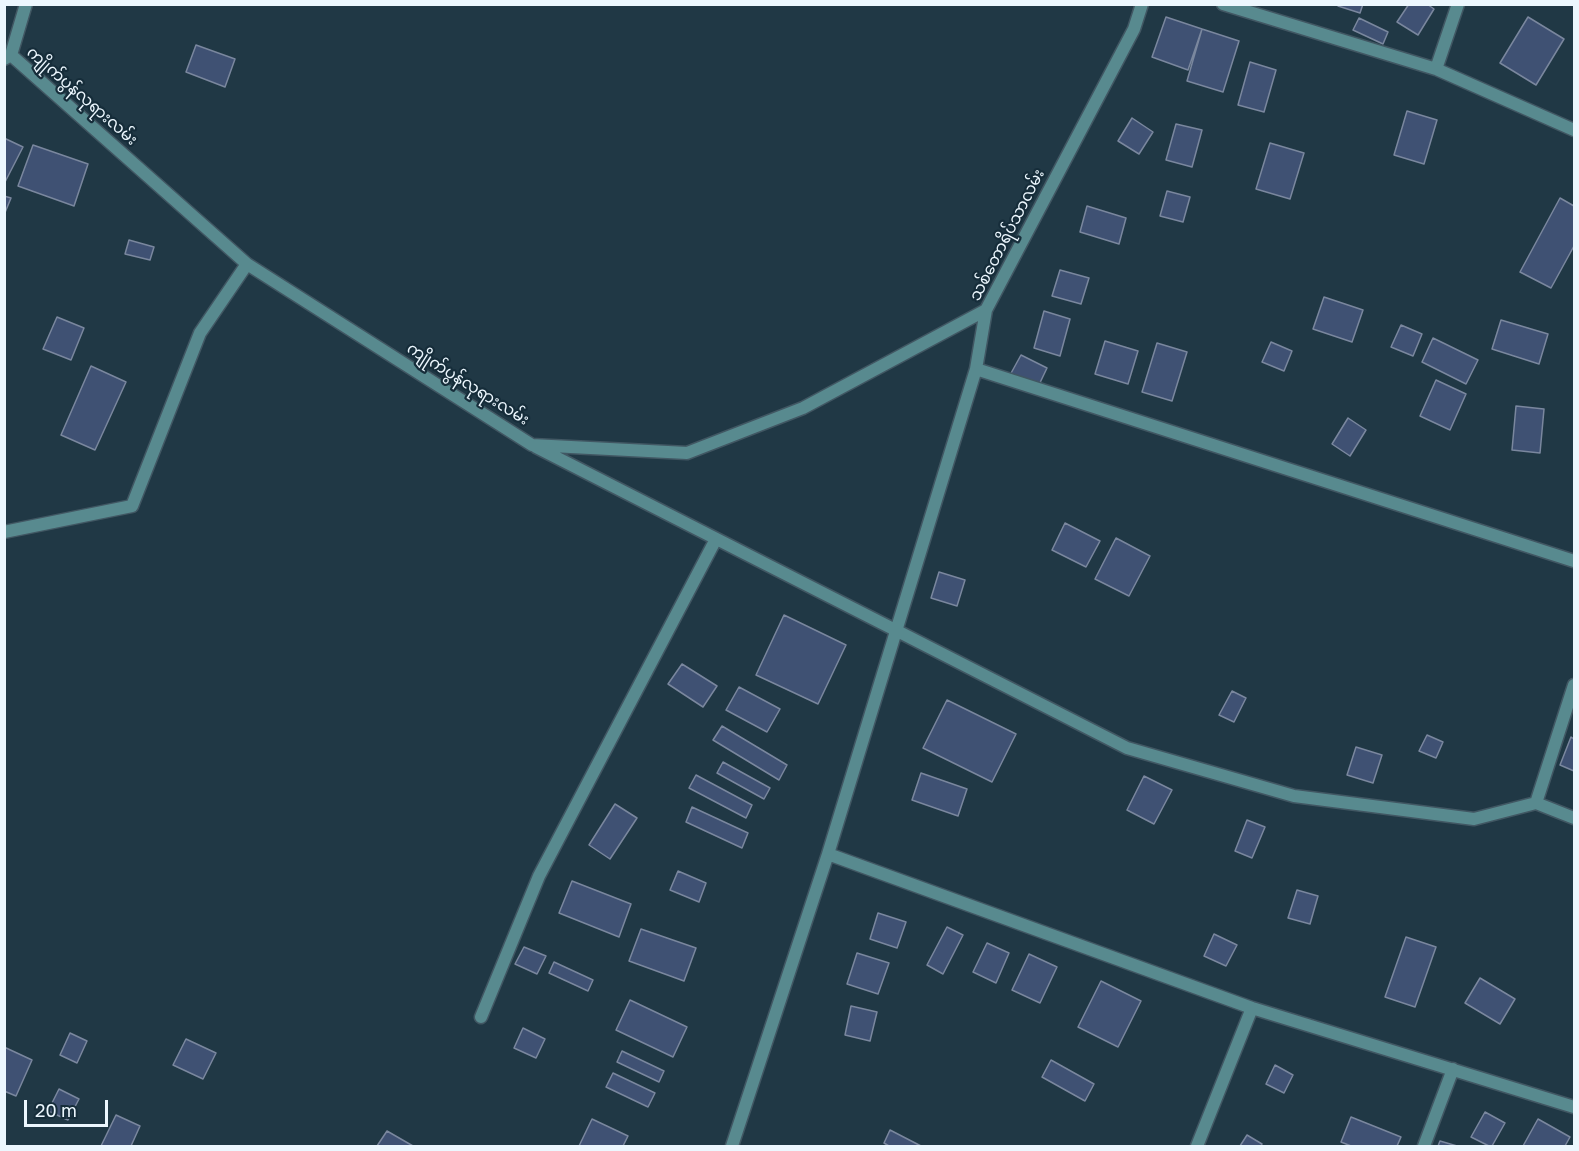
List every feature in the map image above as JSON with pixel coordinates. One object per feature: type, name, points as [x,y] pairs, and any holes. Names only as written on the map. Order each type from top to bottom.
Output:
[{"type":"street","points":[[8,57],[26,4]]},
{"type":"street","name":"သစ်တောရိပ်သာလမ်း","points":[[732,1146],[828,854],[976,369],[986,310],[1134,29],[1142,4]]},
{"type":"street","points":[[1223,4],[1436,69],[1575,130]]},
{"type":"street","points":[[1436,69],[1458,4]]},
{"type":"street","name":"ကျိုက်ပွန်လုရားလမ်း","points":[[8,57],[247,264],[532,444],[687,453],[803,408],[986,310]]},
{"type":"street","points":[[4,532],[132,506],[200,333],[247,264]]},
{"type":"street","points":[[976,369],[1575,561]]},
{"type":"street","points":[[532,444],[1127,748],[1294,796],[1474,819],[1536,803],[1575,818]]},
{"type":"street","points":[[481,1017],[539,876],[716,539]]},
{"type":"street","points":[[1536,803],[1575,685]]},
{"type":"street","points":[[828,854],[1252,1008],[1575,1107]]},
{"type":"street","points":[[1197,1146],[1252,1008]]},
{"type":"street","points":[[1424,1146],[1453,1070]]},
{"type":"building","points":[[1339,4],[1363,4],[1360,13],[1338,6]]},
{"type":"building","points":[[1409,4],[1427,4],[1434,9],[1418,35],[1397,22]]},
{"type":"building","points":[[1166,17],[1202,29],[1188,70],[1152,57]]},
{"type":"building","points":[[1528,17],[1564,39],[1536,85],[1500,63]]},
{"type":"building","points":[[1359,18],[1388,32],[1383,44],[1353,30]]},
{"type":"building","points":[[1202,29],[1239,41],[1223,92],[1187,81]]},
{"type":"building","points":[[196,45],[235,59],[225,87],[186,72]]},
{"type":"building","points":[[1250,62],[1276,70],[1264,112],[1238,105]]},
{"type":"building","points":[[1407,111],[1437,120],[1424,164],[1394,155]]},
{"type":"building","points":[[1132,118],[1153,132],[1139,154],[1118,141]]},
{"type":"building","points":[[1176,124],[1202,130],[1192,167],[1166,160]]},
{"type":"building","points":[[4,138],[23,147],[4,184]]},
{"type":"building","points":[[1270,143],[1304,153],[1290,199],[1256,189]]},
{"type":"building","points":[[33,145],[88,164],[74,206],[18,186]]},
{"type":"building","points":[[1167,191],[1190,197],[1183,222],[1160,216]]},
{"type":"building","points":[[4,196],[11,198],[4,215]]},
{"type":"building","points":[[1560,198],[1574,206],[1574,246],[1551,288],[1520,272]]},
{"type":"building","points":[[1087,206],[1126,218],[1119,244],[1080,232]]},
{"type":"building","points":[[129,240],[154,247],[150,260],[125,254]]},
{"type":"building","points":[[1060,270],[1089,278],[1081,304],[1052,296]]},
{"type":"building","points":[[1324,297],[1363,310],[1352,342],[1313,329]]},
{"type":"building","points":[[1044,311],[1070,319],[1060,356],[1034,348]]},
{"type":"building","points":[[57,317],[84,328],[71,360],[43,349]]},
{"type":"building","points":[[1501,320],[1548,334],[1539,364],[1492,349]]},
{"type":"building","points":[[1401,325],[1422,334],[1413,356],[1391,347]]},
{"type":"building","points":[[1433,338],[1478,360],[1466,384],[1422,362]]},
{"type":"building","points":[[1105,341],[1138,351],[1128,384],[1095,374]]},
{"type":"building","points":[[1271,342],[1292,351],[1284,371],[1262,362]]},
{"type":"building","points":[[1157,343],[1187,352],[1172,401],[1142,392]]},
{"type":"building","points":[[1021,355],[1047,368],[1037,389],[1010,375]]},
{"type":"building","points":[[91,366],[126,382],[95,450],[61,435]]},
{"type":"building","points":[[1436,380],[1466,394],[1450,430],[1420,416]]},
{"type":"building","points":[[1516,406],[1544,409],[1540,453],[1512,450]]},
{"type":"building","points":[[1348,418],[1366,430],[1350,456],[1332,444]]},
{"type":"building","points":[[1065,523],[1100,541],[1086,567],[1052,550]]},
{"type":"building","points":[[1116,538],[1150,556],[1129,596],[1095,579]]},
{"type":"building","points":[[939,572],[965,580],[957,606],[931,598]]},
{"type":"building","points":[[784,615],[846,645],[818,704],[756,675]]},
{"type":"building","points":[[682,664],[717,686],[703,707],[668,684]]},
{"type":"building","points":[[739,687],[780,709],[767,732],[726,710]]},
{"type":"building","points":[[1232,691],[1246,698],[1234,722],[1219,715]]},
{"type":"building","points":[[947,700],[1016,734],[992,782],[923,748]]},
{"type":"building","points":[[722,726],[787,765],[779,780],[713,740]]},
{"type":"building","points":[[1427,735],[1443,742],[1436,758],[1419,751]]},
{"type":"building","points":[[1571,737],[1574,739],[1574,771],[1560,765]]},
{"type":"building","points":[[1356,747],[1382,755],[1373,783],[1347,775]]},
{"type":"building","points":[[723,762],[770,788],[764,799],[717,773]]},
{"type":"building","points":[[921,773],[967,789],[958,816],[912,800]]},
{"type":"building","points":[[696,775],[752,805],[746,818],[689,788]]},
{"type":"building","points":[[1144,776],[1172,790],[1154,824],[1127,810]]},
{"type":"building","points":[[615,804],[637,818],[610,859],[589,845]]},
{"type":"building","points":[[692,807],[748,833],[742,848],[686,822]]},
{"type":"building","points":[[1247,820],[1265,827],[1252,858],[1235,851]]},
{"type":"building","points":[[678,871],[706,883],[699,902],[670,890]]},
{"type":"building","points":[[572,881],[631,904],[619,937],[559,913]]},
{"type":"building","points":[[1297,890],[1318,896],[1310,924],[1288,918]]},
{"type":"building","points":[[878,913],[906,922],[897,948],[870,939]]},
{"type":"building","points":[[947,927],[963,935],[943,974],[927,965]]},
{"type":"building","points":[[641,929],[696,948],[684,981],[629,961]]},
{"type":"building","points":[[1214,934],[1237,945],[1226,966],[1204,956]]},
{"type":"building","points":[[1406,937],[1436,947],[1415,1007],[1385,997]]},
{"type":"building","points":[[987,943],[1009,953],[996,983],[973,972]]},
{"type":"building","points":[[524,947],[546,956],[537,974],[515,964]]},
{"type":"building","points":[[857,953],[889,963],[878,994],[847,984]]},
{"type":"building","points":[[1029,954],[1057,967],[1040,1003],[1012,990]]},
{"type":"building","points":[[554,962],[593,980],[588,991],[549,973]]},
{"type":"building","points":[[1480,978],[1515,999],[1500,1024],[1465,1003]]},
{"type":"building","points":[[1101,981],[1141,1001],[1118,1047],[1078,1027]]},
{"type":"building","points":[[630,1000],[687,1027],[673,1057],[616,1030]]},
{"type":"building","points":[[851,1006],[877,1012],[870,1041],[845,1035]]},
{"type":"building","points":[[523,1028],[545,1039],[536,1058],[514,1048]]},
{"type":"building","points":[[70,1033],[87,1041],[77,1063],[60,1055]]},
{"type":"building","points":[[186,1039],[216,1053],[203,1079],[173,1065]]},
{"type":"building","points":[[4,1047],[32,1060],[16,1096],[4,1091]]},
{"type":"building","points":[[622,1051],[664,1071],[659,1082],[617,1062]]},
{"type":"building","points":[[1051,1060],[1094,1084],[1085,1101],[1042,1077]]},
{"type":"building","points":[[1275,1065],[1293,1075],[1284,1093],[1266,1084]]},
{"type":"building","points":[[613,1073],[655,1093],[648,1107],[606,1087]]},
{"type":"building","points":[[59,1089],[79,1099],[68,1120],[48,1111]]},
{"type":"building","points":[[1485,1112],[1505,1123],[1492,1146],[1471,1137]]},
{"type":"building","points":[[116,1115],[140,1126],[131,1146],[101,1146]]},
{"type":"building","points":[[1351,1117],[1401,1137],[1397,1146],[1351,1146],[1341,1142]]},
{"type":"building","points":[[592,1119],[628,1136],[623,1146],[579,1146]]},
{"type":"building","points":[[1538,1119],[1570,1137],[1565,1146],[1523,1146]]},
{"type":"building","points":[[890,1130],[921,1146],[889,1146],[884,1143]]},
{"type":"building","points":[[387,1131],[413,1146],[377,1146]]},
{"type":"building","points":[[1247,1135],[1262,1144],[1261,1146],[1240,1146]]},
{"type":"building","points":[[1440,1141],[1457,1146],[1438,1146]]}]
